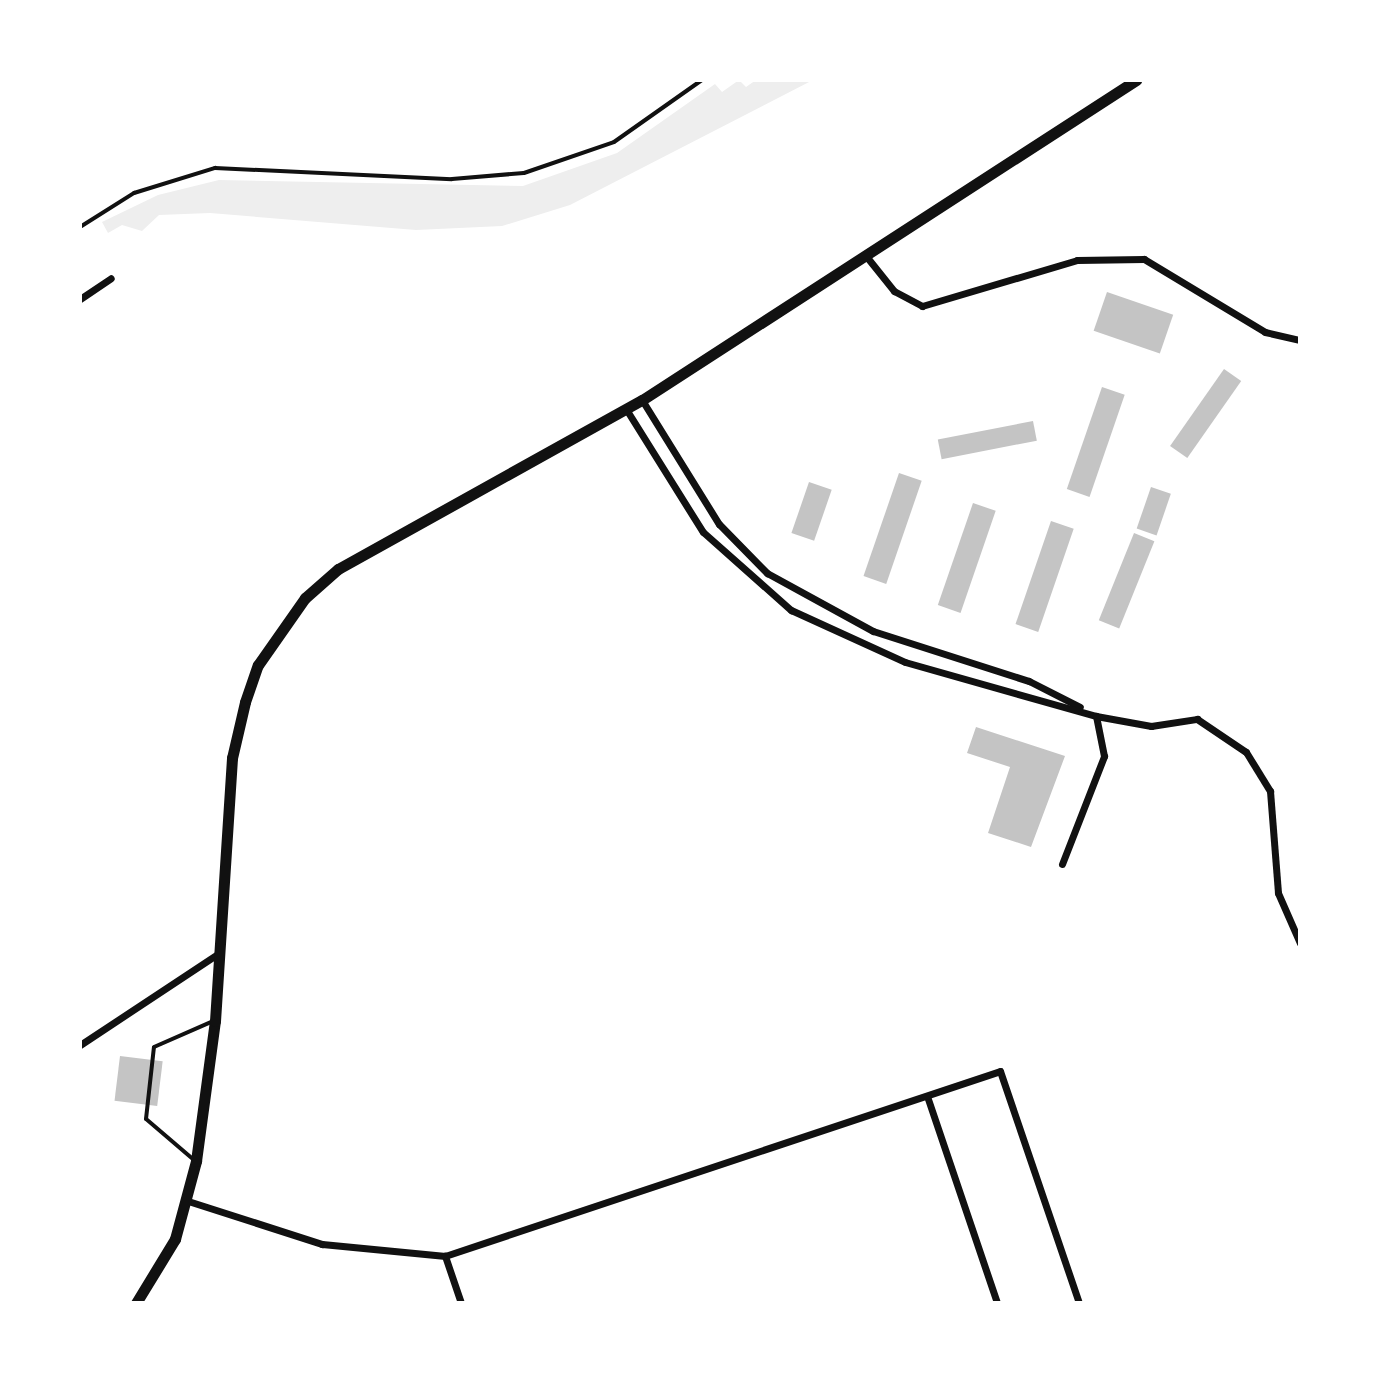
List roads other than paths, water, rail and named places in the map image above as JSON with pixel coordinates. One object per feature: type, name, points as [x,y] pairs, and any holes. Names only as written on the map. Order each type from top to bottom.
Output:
[{"type":"main road","points":[[136,1303],[175,1239],[188,1201],[196,1161],[215,1021],[232,758],[258,665],[296,611],[338,569],[642,400],[1136,80]]},
{"type":"street","points":[[866,256],[894,291],[922,306],[1097,256],[1144,259],[1265,332],[1300,340]]},
{"type":"street","points":[[80,299],[111,278]]},
{"type":"street","points":[[642,400],[719,524],[767,573],[873,631],[1029,681],[1096,716]]},
{"type":"street","points":[[626,409],[703,532],[791,610],[905,662],[1096,716],[1151,726],[1197,719],[1256,763],[1270,791],[1278,893],[1300,943]]},
{"type":"street","points":[[1062,864],[1104,756],[1096,716]]},
{"type":"street","points":[[80,1045],[219,953]]},
{"type":"street","points":[[188,1201],[322,1244],[445,1256],[1000,1071],[1079,1303]]},
{"type":"street","points":[[927,1096],[997,1303]]},
{"type":"street","points":[[445,1256],[461,1303]]},
{"type":"lane","points":[[80,227],[134,193],[215,168],[452,179],[524,173],[614,142],[702,80]]},
{"type":"lane","points":[[196,1161],[146,1119],[154,1047],[215,1021]]}]
